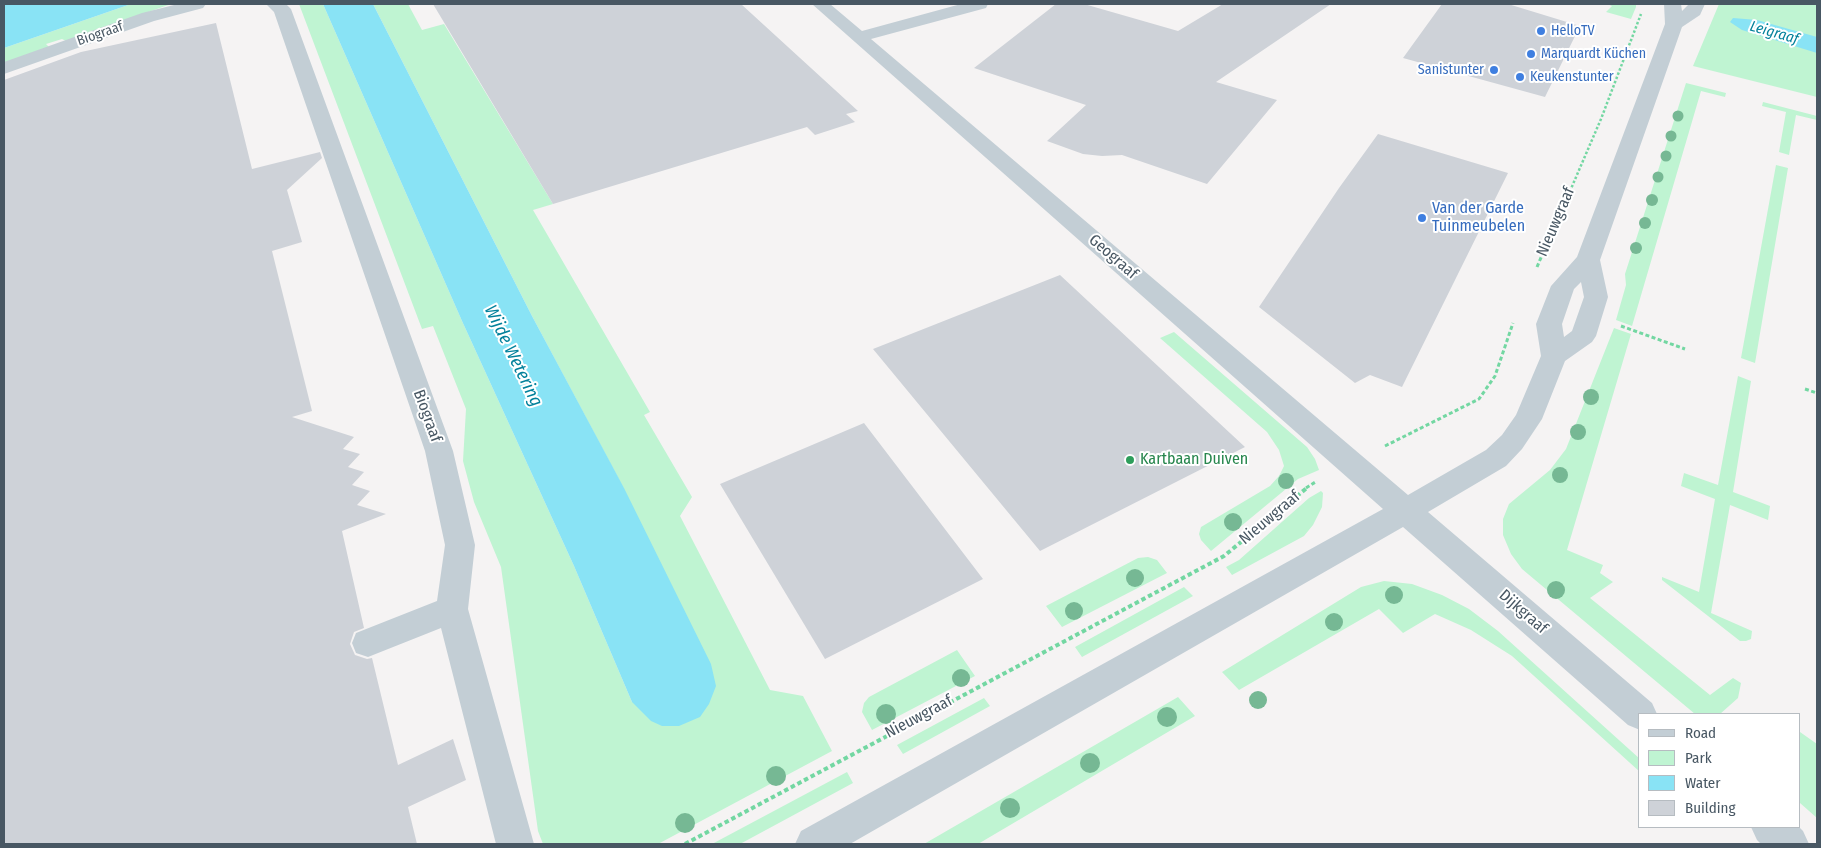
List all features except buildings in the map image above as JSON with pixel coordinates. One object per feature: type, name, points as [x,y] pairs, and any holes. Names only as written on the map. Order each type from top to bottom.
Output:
[{"type":"street","name":"Biograaf","points":[[4,68],[148,17],[198,4]]},
{"type":"street","name":"Biograaf","points":[[274,4],[282,9],[439,451],[460,545],[452,608],[515,844]]},
{"type":"street","name":"Geograaf","points":[[820,4],[1406,510]]},
{"type":"street","points":[[858,37],[980,4]]},
{"type":"street","points":[[814,844],[1496,458],[1512,442],[1528,419],[1554,356],[1549,324],[1562,286],[1588,260],[1674,24],[1673,4]]},
{"type":"street","points":[[1674,24],[1694,12],[1698,4]]},
{"type":"street","points":[[1554,356],[1583,336],[1596,297],[1588,260]]},
{"type":"street","name":"Dijkgraaf","points":[[1406,510],[1639,713]]},
{"type":"street","points":[[368,643],[452,608]]},
{"type":"street","points":[[1771,828],[1790,844]]},
{"type":"path","name":"Nieuwgraaf","points":[[1536,269],[1601,119],[1643,10]]},
{"type":"path","name":"Nieuwgraaf","points":[[685,844],[1224,556],[1299,492],[1479,399],[1495,376],[1514,320]]},
{"type":"path","points":[[1805,389],[1817,393]]},
{"type":"green space","points":[[131,4],[171,4],[66,41],[62,39],[46,44],[49,47],[4,63],[4,48]]},
{"type":"green space","points":[[299,4],[323,4],[462,321],[574,566],[632,702],[624,489],[532,316],[373,4],[408,4],[422,30],[444,24],[553,204],[533,210],[650,412],[644,415],[692,497],[680,516],[770,690],[803,696],[832,751],[658,844],[543,844],[538,831],[501,567],[474,502],[463,461],[466,409],[433,326],[422,329]]},
{"type":"green space","points":[[1607,4],[1636,4],[1636,7],[1631,19],[1606,12],[1612,6]]},
{"type":"green space","points":[[1719,4],[1817,4],[1817,97],[1693,66]]},
{"type":"green space","points":[[1686,83],[1726,93],[1725,97],[1701,91],[1632,326],[1616,320],[1626,285],[1625,274]]},
{"type":"green space","points":[[1763,102],[1817,116],[1817,120],[1796,115],[1789,155],[1779,152],[1786,112],[1762,106]]},
{"type":"green space","points":[[1776,165],[1788,168],[1755,363],[1741,358]]},
{"type":"green space","points":[[1614,328],[1631,334],[1567,550],[1603,565],[1600,573],[1613,582],[1590,598],[1710,695],[1733,678],[1741,683],[1738,698],[1721,713],[1694,713],[1522,569],[1511,554],[1503,535],[1503,519],[1509,504],[1550,470],[1566,449]]},
{"type":"green space","points":[[1174,332],[1307,447],[1315,459],[1319,470],[1298,479],[1211,551],[1201,540],[1199,534],[1201,527],[1270,486],[1279,476],[1284,466],[1279,450],[1267,432],[1160,338]]},
{"type":"green space","points":[[1738,376],[1751,381],[1733,492],[1770,506],[1768,520],[1730,505],[1711,613],[1752,631],[1751,639],[1746,641],[1740,641],[1662,580],[1662,577],[1699,592],[1715,499],[1681,486],[1684,473],[1718,485]]},
{"type":"green space","points":[[1321,491],[1323,493],[1322,507],[1313,525],[1304,536],[1232,575],[1226,567],[1239,560],[1309,498]]},
{"type":"green space","points":[[1148,557],[1157,560],[1167,573],[1062,627],[1046,606],[1138,558]]},
{"type":"green space","points":[[1384,581],[1412,584],[1442,595],[1469,609],[1498,631],[1638,757],[1638,770],[1512,656],[1471,630],[1435,614],[1403,633],[1379,609],[1239,690],[1222,672],[1361,587]]},
{"type":"green space","points":[[1184,587],[1193,596],[1082,657],[1075,647]]},
{"type":"green space","points":[[957,650],[975,676],[872,730],[862,712],[864,703],[869,697]]},
{"type":"green space","points":[[1178,697],[1195,716],[978,844],[924,844]]},
{"type":"green space","points":[[984,698],[990,706],[903,754],[897,745]]},
{"type":"green space","points":[[1801,733],[1817,744],[1817,818],[1801,804]]},
{"type":"green space","points":[[847,772],[853,783],[740,844],[712,844]]},
{"type":"water","points":[[4,4],[131,4],[4,48]]},
{"type":"water","name":"Wijde Wetering","points":[[323,4],[373,4],[532,316],[624,488],[711,664],[716,686],[709,704],[700,717],[679,726],[662,726],[651,721],[632,702],[574,566],[462,321]]},
{"type":"water","name":"Leigraaf","points":[[1733,18],[1757,20],[1817,37],[1817,53],[1742,30],[1730,22]]},
{"type":"place","name":"HelloTV","points":[[1541,31]]},
{"type":"place","name":"Marquardt Küchen","points":[[1531,54]]},
{"type":"place","name":"Sanistunter","points":[[1494,70]]},
{"type":"place","name":"Keukenstunter","points":[[1520,77]]},
{"type":"place","name":"Van der Garde Tuinmeubelen","points":[[1422,218]]},
{"type":"place","name":"Kartbaan Duiven","points":[[1130,460]]}]
